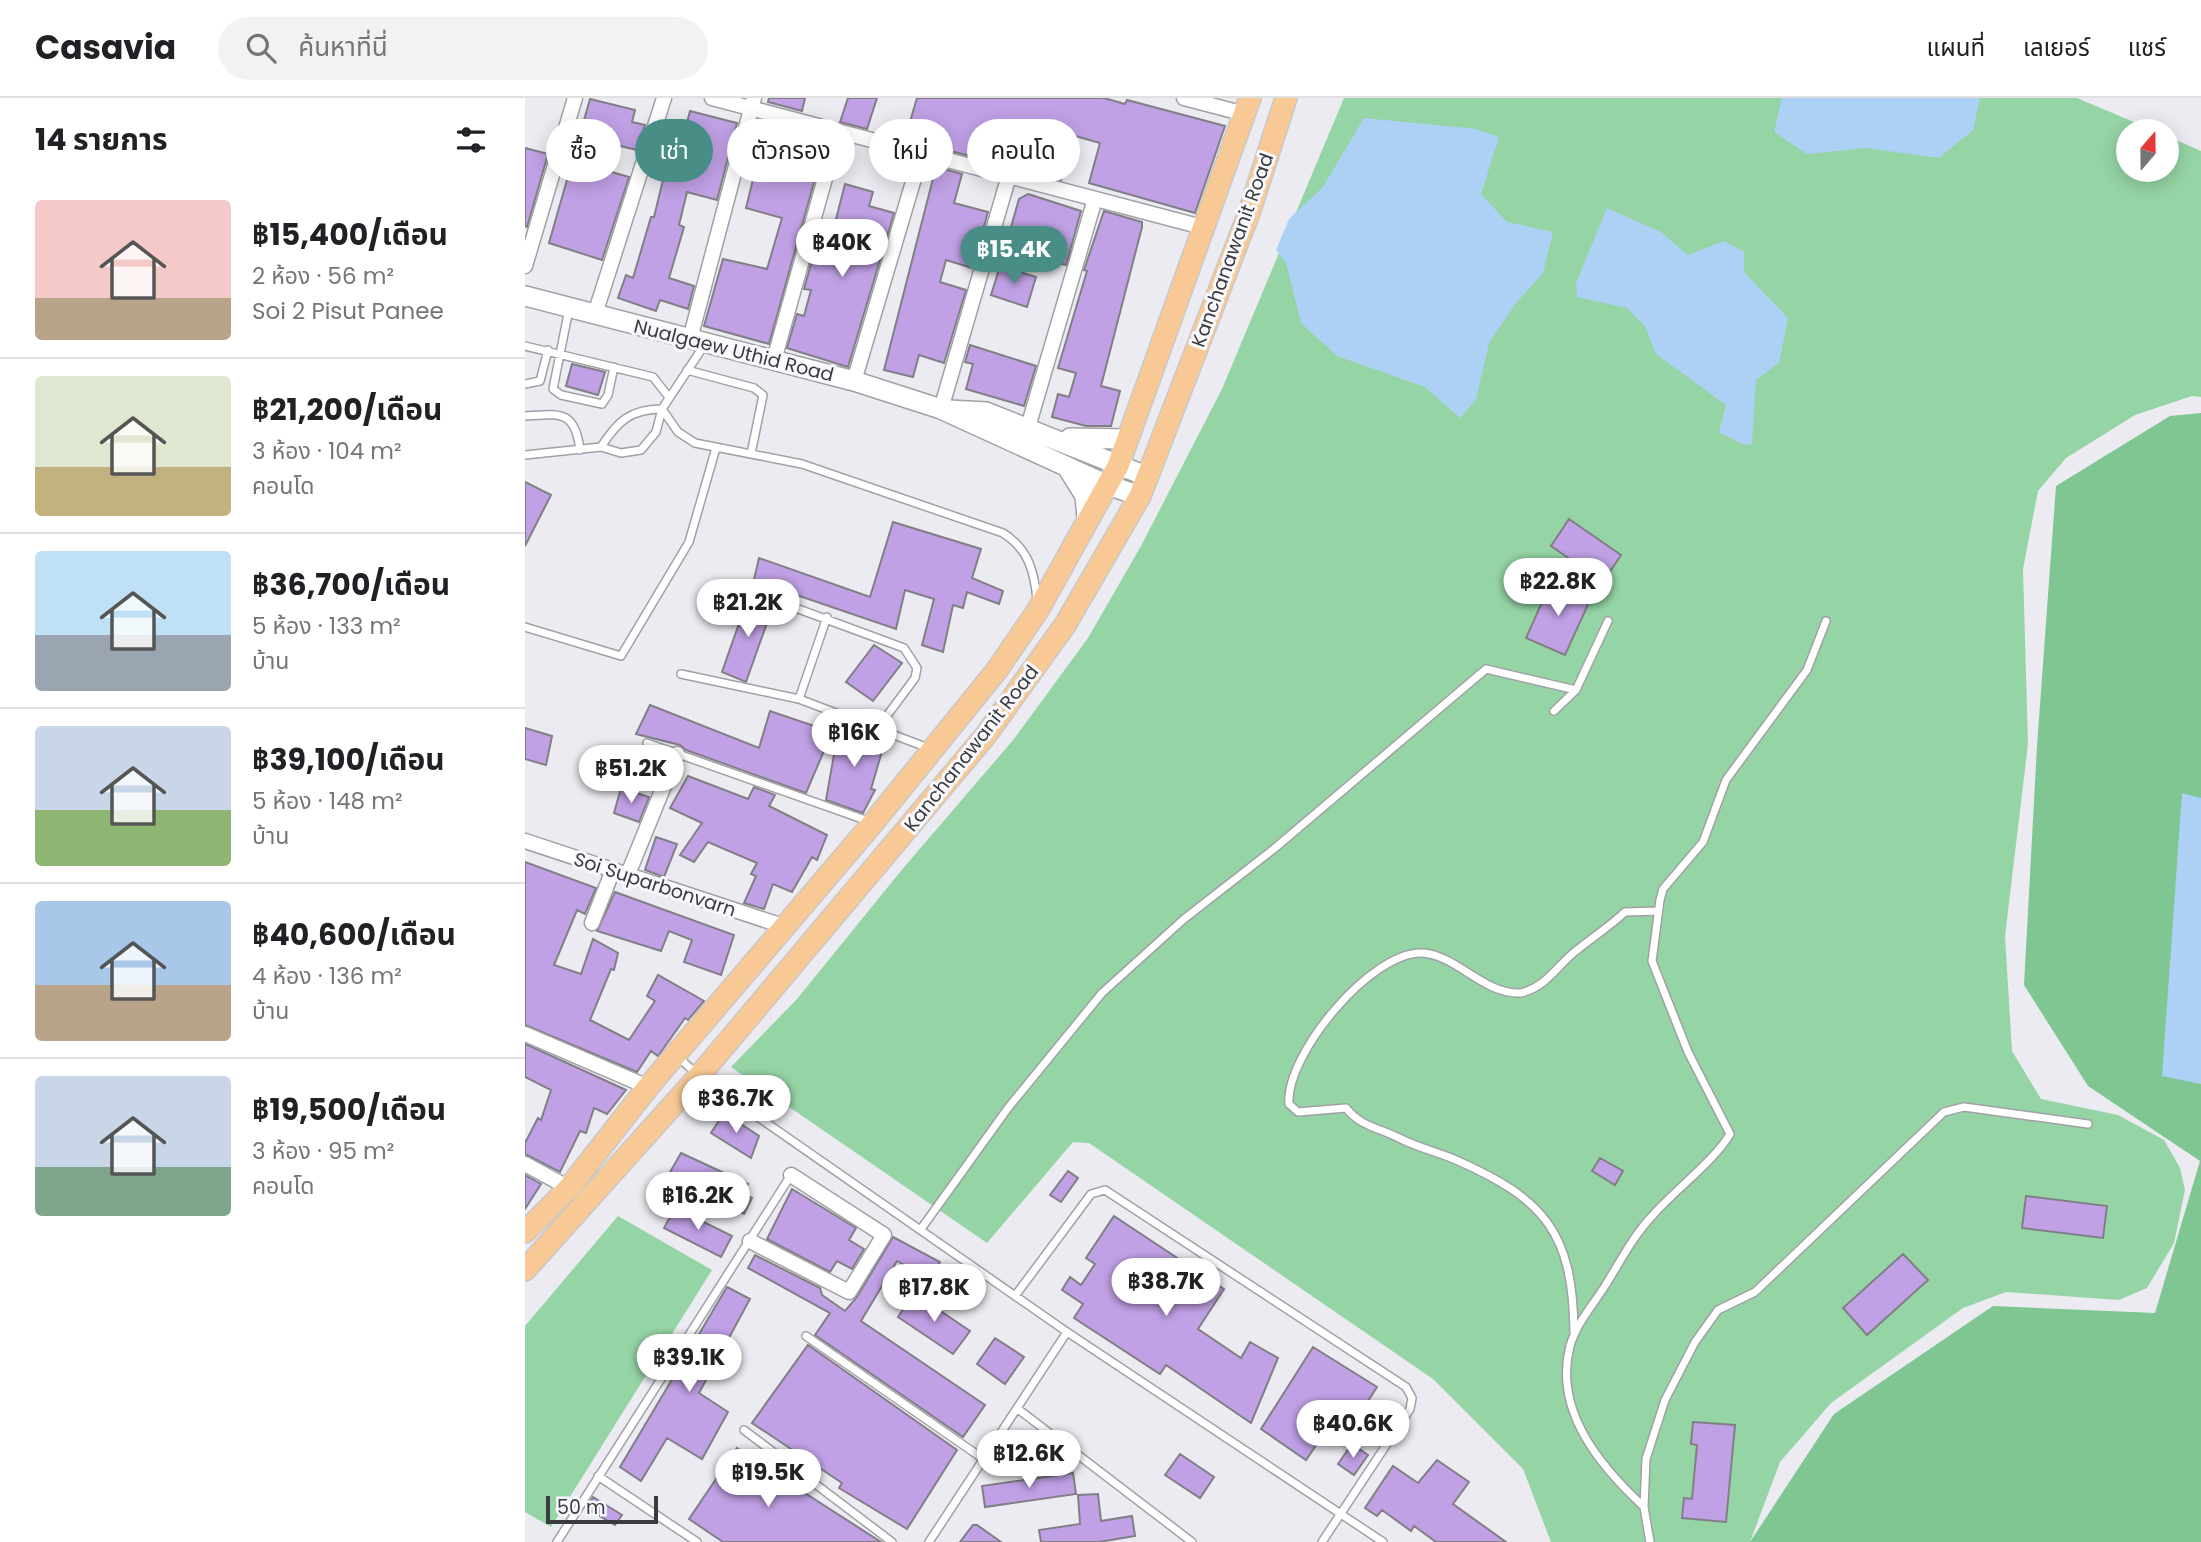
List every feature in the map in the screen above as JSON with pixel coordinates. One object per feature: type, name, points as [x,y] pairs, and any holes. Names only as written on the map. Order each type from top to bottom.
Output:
[{"type":"main road","name":"Kanchanawanit Road","points":[[525,1270],[699,1076],[986,735],[1065,625],[1143,486],[1249,213],[1286,98]]},
{"type":"main road","name":"Kanchanawanit Road","points":[[525,1232],[569,1188],[648,1087],[873,823],[996,670],[1038,610],[1105,484],[1118,466],[1206,228],[1247,106]]},
{"type":"street","points":[[525,266],[575,98]]},
{"type":"street","points":[[595,314],[664,98]]},
{"type":"street","points":[[712,98],[753,103],[800,119]]},
{"type":"street","points":[[1184,98],[1247,106]]},
{"type":"street","points":[[698,341],[753,103]]},
{"type":"street","points":[[774,360],[824,182]]},
{"type":"street","points":[[854,381],[913,182]]},
{"type":"street","points":[[941,409],[1007,182]]},
{"type":"street","points":[[1020,182],[1206,228]]},
{"type":"street","points":[[1028,427],[1095,200]]},
{"type":"street","name":"Nualgaew Uthid Road","points":[[525,296],[854,381],[941,409],[1105,484],[1143,486]]},
{"type":"street","name":"Nualgaew Uthid Road","points":[[941,409],[986,412],[1051,435],[1118,466],[1143,486]]},
{"type":"street","points":[[1051,435],[1090,440],[1128,439]]},
{"type":"street","points":[[1067,467],[1085,496],[1087,518]]},
{"type":"street","points":[[592,923],[677,754]]},
{"type":"street","name":"Soi Suparbonvarn","points":[[525,841],[786,927]]},
{"type":"street","points":[[525,1034],[648,1087]]},
{"type":"street","points":[[525,1164],[569,1188]]},
{"type":"street","points":[[750,1241],[849,1292],[884,1235],[791,1175]]},
{"type":"lane","points":[[569,308],[553,389],[561,395],[602,404],[608,395],[614,367]]},
{"type":"lane","points":[[525,455],[601,447],[621,453],[641,450],[656,432],[661,409],[687,370],[698,341]]},
{"type":"lane","points":[[525,346],[559,353],[573,360],[653,377],[668,396]]},
{"type":"lane","points":[[525,384],[540,382],[548,350]]},
{"type":"lane","points":[[687,370],[754,388],[763,396],[751,454]]},
{"type":"lane","points":[[601,447],[617,423],[626,416],[641,410],[661,409]]},
{"type":"lane","points":[[661,409],[687,439],[716,448],[802,464],[1003,533],[1025,551],[1031,564],[1038,610]]},
{"type":"lane","points":[[525,416],[558,414],[567,417],[575,427],[580,450]]},
{"type":"lane","points":[[525,627],[621,656],[689,542],[716,448]]},
{"type":"lane","points":[[755,593],[827,617],[904,648],[917,668],[915,678],[877,729]]},
{"type":"lane","points":[[799,699],[827,617]]},
{"type":"lane","points":[[1554,711],[1576,690],[1608,621]]},
{"type":"lane","points":[[1574,1336],[1646,1223],[1730,1133],[1688,1052],[1652,961],[1658,911],[1663,890],[1703,842],[1726,780],[1807,670],[1826,621]]},
{"type":"lane","points":[[921,1229],[1008,1108],[1102,993],[1184,919],[1285,839],[1486,669],[1576,690]]},
{"type":"lane","points":[[681,674],[799,699],[932,750]]},
{"type":"lane","points":[[647,743],[873,823]]},
{"type":"lane","points":[[1644,1507],[1608,1471],[1578,1422],[1567,1380],[1574,1336],[1572,1298],[1559,1244],[1549,1221],[1527,1200],[1453,1159],[1362,1125],[1346,1108],[1298,1112],[1290,1107],[1289,1095],[1298,1063],[1312,1041],[1357,988],[1386,963],[1409,954],[1430,954],[1503,990],[1523,993],[1559,970],[1574,951],[1599,936],[1625,912],[1658,911]]},
{"type":"lane","points":[[676,1055],[699,1076],[1067,1332],[1383,1542]]},
{"type":"lane","points":[[1650,1542],[1644,1507],[1645,1467],[1650,1440],[1681,1368],[1714,1315],[1727,1304],[1755,1292],[1944,1112],[1964,1107],[2088,1124]]},
{"type":"lane","points":[[557,1542],[791,1175]]},
{"type":"lane","points":[[1015,1296],[1091,1194],[1105,1190],[1406,1387],[1412,1401],[1410,1409],[1322,1542]]},
{"type":"lane","points":[[929,1542],[1067,1332]]},
{"type":"lane","points":[[806,1336],[982,1458]]},
{"type":"lane","points":[[1018,1409],[1192,1542]]},
{"type":"lane","points":[[744,1430],[892,1542]]},
{"type":"lane","points":[[599,1476],[698,1542]]},
{"type":"green space","points":[[1344,98],[2077,98],[2127,119],[2116,119],[2116,182],[2179,182],[2179,141],[2201,151],[2201,397],[2192,396],[2135,415],[2066,458],[2038,491],[2023,569],[2028,744],[2005,936],[2012,1051],[2041,1099],[2118,1115],[2164,1140],[2180,1168],[2185,1190],[2174,1243],[2147,1288],[2119,1300],[2006,1292],[1963,1308],[1831,1403],[1780,1462],[1750,1542],[1551,1542],[1523,1469],[1433,1379],[1089,1143],[1073,1142],[987,1243],[731,1067],[797,999],[900,872],[1014,739],[1088,638],[1141,546],[1222,389]]},
{"type":"green space","points":[[2201,413],[2201,1542],[1750,1542],[1834,1414],[1993,1306],[2155,1313],[2200,1161],[2088,1086],[2024,985],[2037,746],[2056,486],[2170,416]]},
{"type":"green space","points":[[618,1216],[712,1270],[551,1527],[525,1512],[525,1326]]},
{"type":"water","points":[[1782,98],[1980,98],[1973,130],[1939,158],[1866,148],[1807,154],[1774,132]]},
{"type":"water","points":[[1364,118],[1476,129],[1499,137],[1481,194],[1507,222],[1553,232],[1543,273],[1516,303],[1489,343],[1476,400],[1460,418],[1425,387],[1337,356],[1301,323],[1286,263],[1276,250],[1289,219],[1323,187]]},
{"type":"water","points":[[1607,208],[1661,232],[1688,255],[1724,241],[1744,252],[1744,272],[1788,318],[1779,363],[1756,380],[1752,444],[1744,445],[1719,432],[1726,405],[1656,354],[1645,326],[1627,308],[1577,297],[1576,283]]},
{"type":"water","points":[[2182,793],[2201,798],[2201,1084],[2162,1076]]},
{"type":"building","points":[[769,98],[805,98],[802,111],[768,102]]},
{"type":"building","points":[[848,98],[877,98],[867,129],[855,126],[855,119],[841,119]]},
{"type":"building","points":[[917,98],[1104,98],[1125,104],[1127,100],[1225,126],[1195,213],[1089,183],[1100,143],[1080,137],[1080,119],[967,119],[967,155],[953,152],[953,119],[911,119]]},
{"type":"building","points":[[590,99],[635,110],[632,122],[635,123],[635,150],[621,146],[621,119],[584,119]]},
{"type":"building","points":[[690,111],[727,120],[727,162],[717,200],[687,192],[679,225],[684,227],[669,278],[694,286],[688,309],[660,300],[656,311],[618,298],[626,275],[633,278],[651,217],[654,217],[663,182],[713,182],[713,119],[688,119]]},
{"type":"building","points":[[525,148],[546,153],[546,161],[527,227]]},
{"type":"building","points":[[953,172],[962,174],[954,203],[988,212],[972,268],[946,260],[940,282],[966,290],[944,363],[919,355],[913,377],[884,370],[932,182],[953,182]]},
{"type":"building","points":[[621,175],[629,177],[602,260],[549,243],[566,182],[621,182]]},
{"type":"building","points":[[752,182],[814,182],[769,344],[704,326],[723,259],[767,269],[782,218],[746,208]]},
{"type":"building","points":[[845,184],[873,192],[869,206],[894,213],[848,367],[787,348],[797,314],[804,316],[811,290],[804,289],[822,224],[834,227]]},
{"type":"building","points":[[1028,194],[1081,211],[1066,265],[1036,256],[1041,237],[1011,227],[1019,199]]},
{"type":"building","points":[[1104,211],[1142,222],[1142,227],[1101,386],[1120,391],[1111,426],[1086,426],[1052,417],[1058,394],[1069,397],[1076,373],[1058,368],[1087,271],[1084,270]]},
{"type":"building","points":[[1000,266],[1036,277],[1027,307],[991,295]]},
{"type":"building","points":[[970,345],[1036,366],[1024,406],[966,389],[973,364],[965,362]]},
{"type":"building","points":[[572,364],[605,372],[598,395],[566,386]]},
{"type":"building","points":[[525,482],[551,495],[525,546]]},
{"type":"building","points":[[1569,519],[1621,555],[1603,582],[1551,546]]},
{"type":"building","points":[[893,522],[981,549],[972,578],[1003,591],[999,604],[967,592],[963,608],[953,605],[943,652],[922,645],[934,599],[905,590],[896,629],[779,589],[777,594],[752,588],[759,558],[870,597]]},
{"type":"building","points":[[1552,580],[1591,598],[1565,655],[1526,638]]},
{"type":"building","points":[[749,595],[773,606],[746,682],[722,672]]},
{"type":"building","points":[[874,645],[902,663],[873,701],[846,682]]},
{"type":"building","points":[[650,705],[759,748],[770,711],[832,732],[806,793],[686,750],[680,745],[636,734]]},
{"type":"building","points":[[839,726],[885,741],[871,789],[875,790],[863,813],[826,800]]},
{"type":"building","points":[[525,728],[552,736],[546,765],[525,759]]},
{"type":"building","points":[[688,776],[748,799],[754,787],[775,795],[769,806],[827,835],[817,860],[812,857],[792,892],[773,884],[764,909],[744,903],[756,876],[751,874],[757,863],[708,842],[694,862],[680,855],[702,823],[670,808]]},
{"type":"building","points":[[621,788],[649,797],[639,822],[614,813]]},
{"type":"building","points":[[656,837],[677,844],[664,877],[645,870]]},
{"type":"building","points":[[525,862],[596,888],[585,914],[577,910],[554,965],[581,974],[593,939],[618,953],[614,970],[611,969],[590,1020],[629,1040],[655,1001],[647,996],[658,975],[704,1001],[688,1020],[685,1018],[658,1056],[651,1051],[637,1072],[525,1025]]},
{"type":"building","points":[[615,892],[734,935],[721,975],[684,962],[692,940],[669,931],[661,951],[597,931]]},
{"type":"building","points":[[525,1044],[626,1090],[607,1114],[594,1108],[586,1133],[580,1131],[560,1172],[525,1154],[525,1143],[538,1118],[541,1120],[551,1090],[525,1077]]},
{"type":"building","points":[[724,1113],[759,1136],[751,1158],[711,1133]]},
{"type":"building","points":[[681,1153],[748,1184],[743,1194],[752,1198],[744,1214],[680,1182],[667,1207],[654,1200]]},
{"type":"building","points":[[1600,1158],[1623,1171],[1615,1185],[1592,1171]]},
{"type":"building","points":[[1068,1171],[1078,1178],[1061,1202],[1050,1195]]},
{"type":"building","points":[[525,1175],[541,1184],[525,1209]]},
{"type":"building","points":[[792,1189],[856,1228],[849,1240],[864,1249],[852,1269],[837,1261],[830,1272],[767,1239]]},
{"type":"building","points":[[2026,1196],[2107,1206],[2103,1238],[2022,1228]]},
{"type":"building","points":[[675,1208],[732,1236],[721,1257],[664,1228]]},
{"type":"building","points":[[1114,1216],[1224,1289],[1198,1329],[1241,1358],[1250,1342],[1278,1358],[1251,1423],[1166,1365],[1160,1374],[1074,1318],[1083,1304],[1062,1290],[1070,1277],[1081,1285],[1095,1264],[1086,1258]]},
{"type":"building","points":[[893,1237],[940,1262],[928,1279],[897,1261],[861,1321],[985,1405],[963,1437],[815,1335],[830,1313],[748,1268],[755,1255],[820,1288],[822,1295],[845,1311],[857,1297]]},
{"type":"building","points":[[1903,1254],[1928,1280],[1867,1335],[1843,1308]]},
{"type":"building","points":[[727,1287],[750,1299],[699,1393],[728,1412],[702,1459],[667,1438],[641,1481],[620,1467]]},
{"type":"building","points":[[914,1293],[970,1331],[953,1354],[898,1317]]},
{"type":"building","points":[[995,1338],[1024,1357],[1005,1384],[977,1364]]},
{"type":"building","points":[[808,1345],[957,1450],[907,1529],[839,1488],[842,1483],[752,1423]]},
{"type":"building","points":[[1313,1347],[1377,1387],[1350,1429],[1334,1419],[1306,1460],[1261,1429]]},
{"type":"building","points":[[1693,1422],[1735,1425],[1726,1522],[1682,1518],[1684,1498],[1692,1499],[1697,1445],[1691,1444]]},
{"type":"building","points":[[1352,1444],[1368,1455],[1354,1475],[1338,1464]]},
{"type":"building","points":[[737,1448],[881,1542],[723,1542],[689,1519]]},
{"type":"building","points":[[1180,1454],[1214,1477],[1200,1498],[1165,1475]]},
{"type":"building","points":[[1437,1460],[1469,1482],[1453,1504],[1506,1542],[1436,1542],[1414,1526],[1411,1531],[1382,1510],[1377,1516],[1365,1508],[1393,1466],[1418,1483]]},
{"type":"building","points":[[1073,1473],[1076,1494],[985,1507],[982,1486]]},
{"type":"building","points":[[1098,1494],[1101,1521],[1132,1516],[1135,1536],[1099,1542],[1041,1542],[1039,1530],[1080,1524],[1078,1495]]},
{"type":"building","points":[[593,1497],[622,1515],[615,1525],[586,1508]]},
{"type":"building","points":[[973,1525],[977,1525],[1001,1542],[960,1542]]}]
